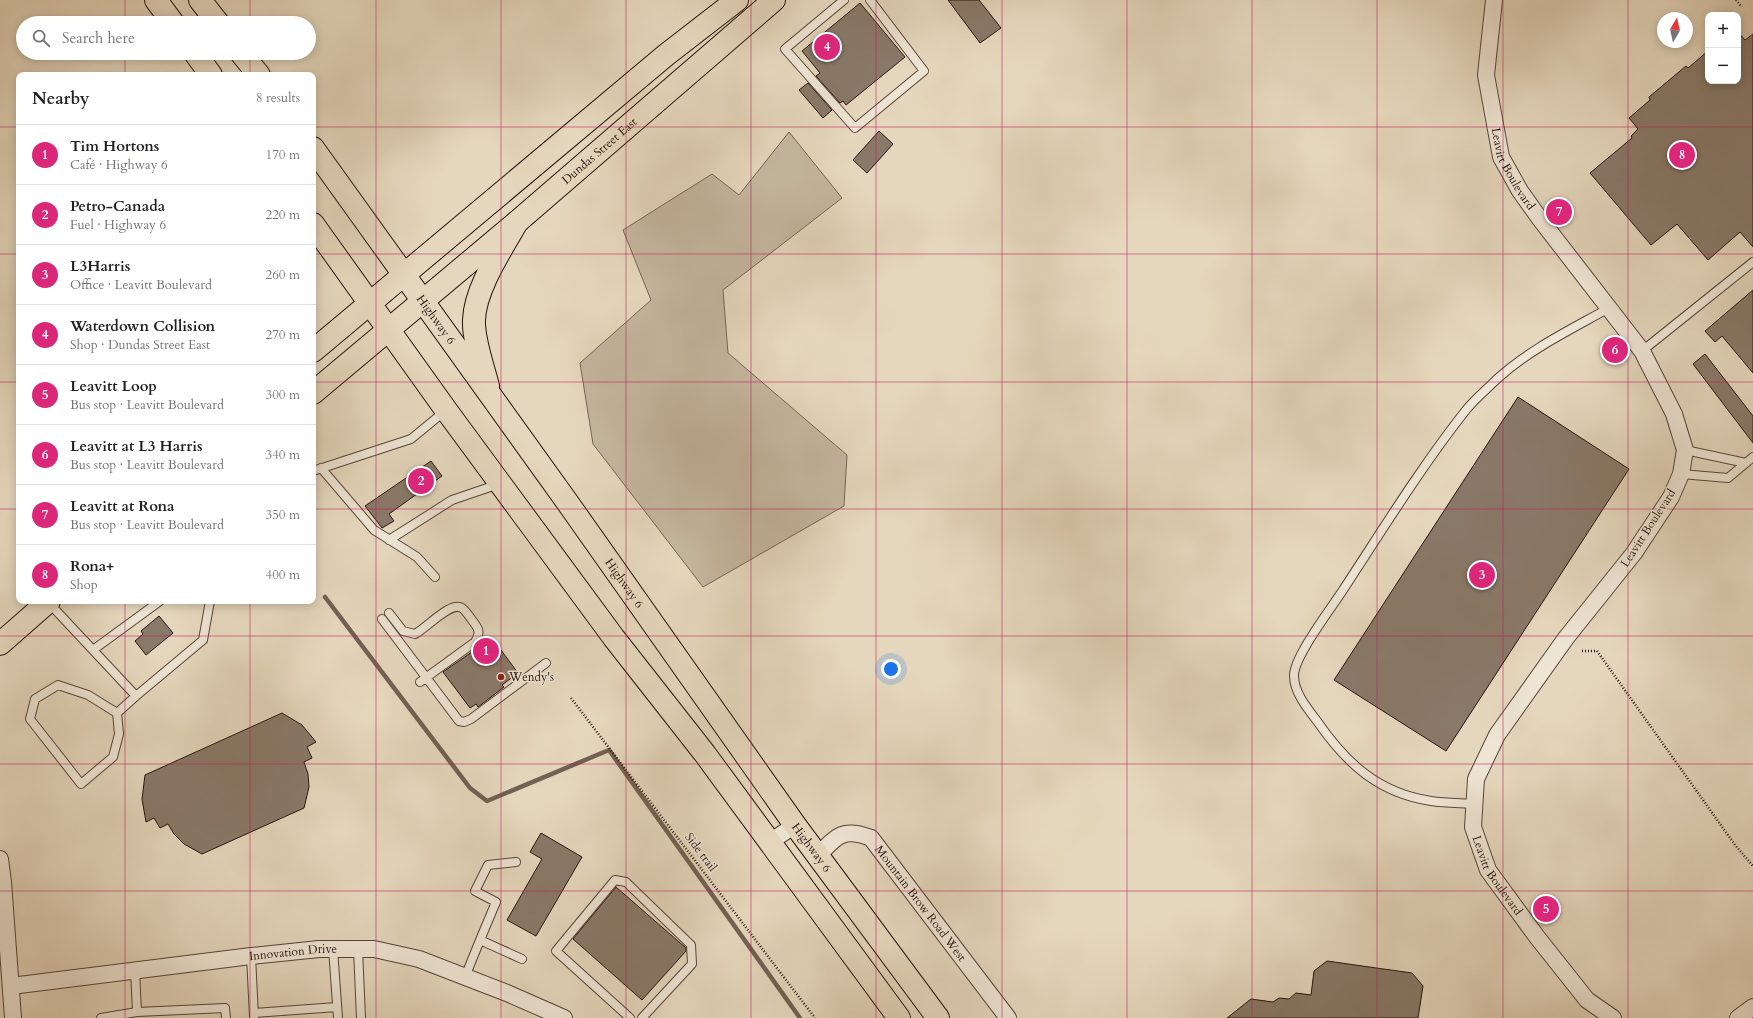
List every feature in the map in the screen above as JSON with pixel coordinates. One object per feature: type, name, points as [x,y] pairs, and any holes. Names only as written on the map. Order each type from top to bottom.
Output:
[{"type":"main road","points":[[156,0],[168,16]]},
{"type":"main road","points":[[200,0],[213,16]]},
{"type":"main road","points":[[316,348],[368,303],[666,55],[737,0]]},
{"type":"main road","name":"Dundas Street East","points":[[316,390],[517,222],[774,0]]},
{"type":"main road","points":[[200,60],[209,72]]},
{"type":"main road","points":[[247,60],[257,72]]},
{"type":"main road","name":"Highway 6","points":[[316,152],[570,506],[795,825],[938,1018]]},
{"type":"main road","points":[[490,396],[475,333],[475,308],[485,282],[517,222]]},
{"type":"main road","points":[[316,228],[368,303],[500,484],[614,638],[705,754],[899,1018]]},
{"type":"main road","points":[[0,644],[45,604]]},
{"type":"street","name":"Leavitt Boulevard","points":[[1494,0],[1486,75],[1501,157],[1520,191],[1540,219],[1642,351],[1674,414],[1684,450],[1681,474],[1671,498],[1634,552],[1566,638],[1497,735],[1476,779],[1473,827],[1488,870],[1537,937],[1587,1000],[1613,1018]]},
{"type":"street","points":[[770,842],[795,825]]},
{"type":"street","name":"Mountain Brow Road West","points":[[818,856],[834,838],[848,832],[858,833],[871,838],[1008,1018]]},
{"type":"street","points":[[0,859],[13,1018]]},
{"type":"street","name":"Innovation Drive","points":[[11,986],[251,956],[333,949],[374,949],[419,959],[507,993],[564,1018]]},
{"type":"street","points":[[1738,1018],[1753,1007]]},
{"type":"lane","points":[[844,0],[785,49],[855,128],[924,72],[870,0]]},
{"type":"lane","points":[[1642,351],[1753,262]]},
{"type":"lane","points":[[1475,804],[1430,801],[1405,794],[1373,781],[1361,773],[1334,747],[1311,714],[1298,692],[1294,675],[1301,654],[1319,626],[1428,460],[1468,408],[1499,378],[1536,348],[1609,308]]},
{"type":"lane","points":[[435,577],[417,556],[374,530],[317,470],[411,439],[446,410]]},
{"type":"lane","points":[[1684,450],[1746,463]]},
{"type":"lane","points":[[1681,474],[1728,478],[1753,457]]},
{"type":"lane","points":[[389,540],[452,500],[500,484]]},
{"type":"lane","points":[[51,604],[136,696]]},
{"type":"lane","points":[[93,650],[156,604]]},
{"type":"lane","points":[[117,713],[203,640],[209,604]]},
{"type":"lane","points":[[389,613],[403,631],[415,634],[450,608],[457,606],[464,609],[479,629],[479,635],[475,642],[423,680]]},
{"type":"lane","points":[[382,619],[423,680],[459,721],[464,722],[471,719],[546,663]]},
{"type":"lane","points":[[58,685],[88,695],[117,713],[119,734],[113,757],[81,784],[30,719],[35,698],[58,685]]},
{"type":"lane","points":[[465,977],[496,902],[475,891],[488,865],[516,862]]},
{"type":"lane","points":[[630,1018],[556,951],[615,880],[626,882],[691,945],[692,964],[642,1018]]},
{"type":"lane","points":[[480,940],[522,959]]},
{"type":"lane","points":[[333,949],[338,1018]]},
{"type":"lane","points":[[358,949],[361,1018]]},
{"type":"lane","points":[[251,956],[254,1016],[337,1007]]},
{"type":"lane","points":[[135,970],[137,1012]]},
{"type":"lane","points":[[101,1018],[137,1012],[225,1008],[226,1018]]},
{"type":"path","points":[[1736,0],[1742,7]]},
{"type":"path","points":[[1582,651],[1597,651],[1735,845],[1753,866]]},
{"type":"path","name":"Side trail","points":[[571,698],[815,1018]]},
{"type":"shaded area","points":[[789,132],[842,198],[723,290],[728,353],[847,455],[844,506],[703,587],[593,444],[580,363],[651,300],[623,230],[712,174],[739,195]]},
{"type":"building","points":[[948,0],[979,0],[1001,28],[980,43]]},
{"type":"building","points":[[860,3],[905,57],[846,105],[843,101],[840,103],[816,76],[820,73],[802,51]]},
{"type":"building","points":[[1753,34],[1753,247],[1740,232],[1708,260],[1677,224],[1651,245],[1590,173],[1632,138],[1631,136],[1638,129],[1629,118],[1650,100],[1649,97],[1686,66],[1688,68],[1705,54],[1705,84],[1741,84],[1741,35],[1745,40]]},
{"type":"building","points":[[808,83],[832,110],[823,118],[799,90]]},
{"type":"building","points":[[879,131],[893,144],[867,173],[853,160]]},
{"type":"building","points":[[1753,290],[1753,373],[1722,336],[1715,342],[1705,331]]},
{"type":"building","points":[[1705,354],[1753,416],[1753,443],[1693,364]]},
{"type":"building","points":[[1518,397],[1629,469],[1446,751],[1334,680]]},
{"type":"building","points":[[431,461],[442,476],[389,514],[394,521],[382,528],[365,506]]},
{"type":"building","points":[[159,616],[173,633],[146,655],[135,641],[143,634],[141,631]]},
{"type":"building","points":[[492,638],[518,673],[502,685],[504,687],[478,707],[476,704],[470,708],[443,672]]},
{"type":"building","points":[[282,713],[302,725],[316,742],[307,747],[312,758],[304,762],[308,774],[309,787],[304,808],[202,854],[184,844],[174,834],[168,824],[160,828],[154,818],[146,822],[142,799],[145,775]]},
{"type":"building","points":[[541,833],[582,857],[536,936],[507,920],[542,859],[530,852]]},
{"type":"building","points":[[616,887],[686,948],[686,951],[642,1000],[573,939]]},
{"type":"building","points":[[1327,961],[1412,973],[1423,986],[1418,1018],[1227,1018],[1251,999],[1273,1002],[1279,998],[1289,999],[1296,993],[1311,995],[1314,971]]},
{"type":"waterway","points":[[325,597],[470,788],[487,801],[609,750],[800,1018]]},
{"type":"place","name":"Waterdown Collision","points":[[827,47]]},
{"type":"place","name":"Rona+","points":[[1682,155]]},
{"type":"place","name":"Leavitt at Rona","points":[[1559,212]]},
{"type":"place","name":"Leavitt at L3 Harris","points":[[1615,350]]},
{"type":"place","name":"Petro-Canada","points":[[421,481]]},
{"type":"place","name":"L3Harris","points":[[1482,575]]},
{"type":"place","name":"Tim Hortons","points":[[486,651]]},
{"type":"place","name":"Wendy's","points":[[501,677]]},
{"type":"place","name":"Leavitt Loop","points":[[1546,909]]}]
